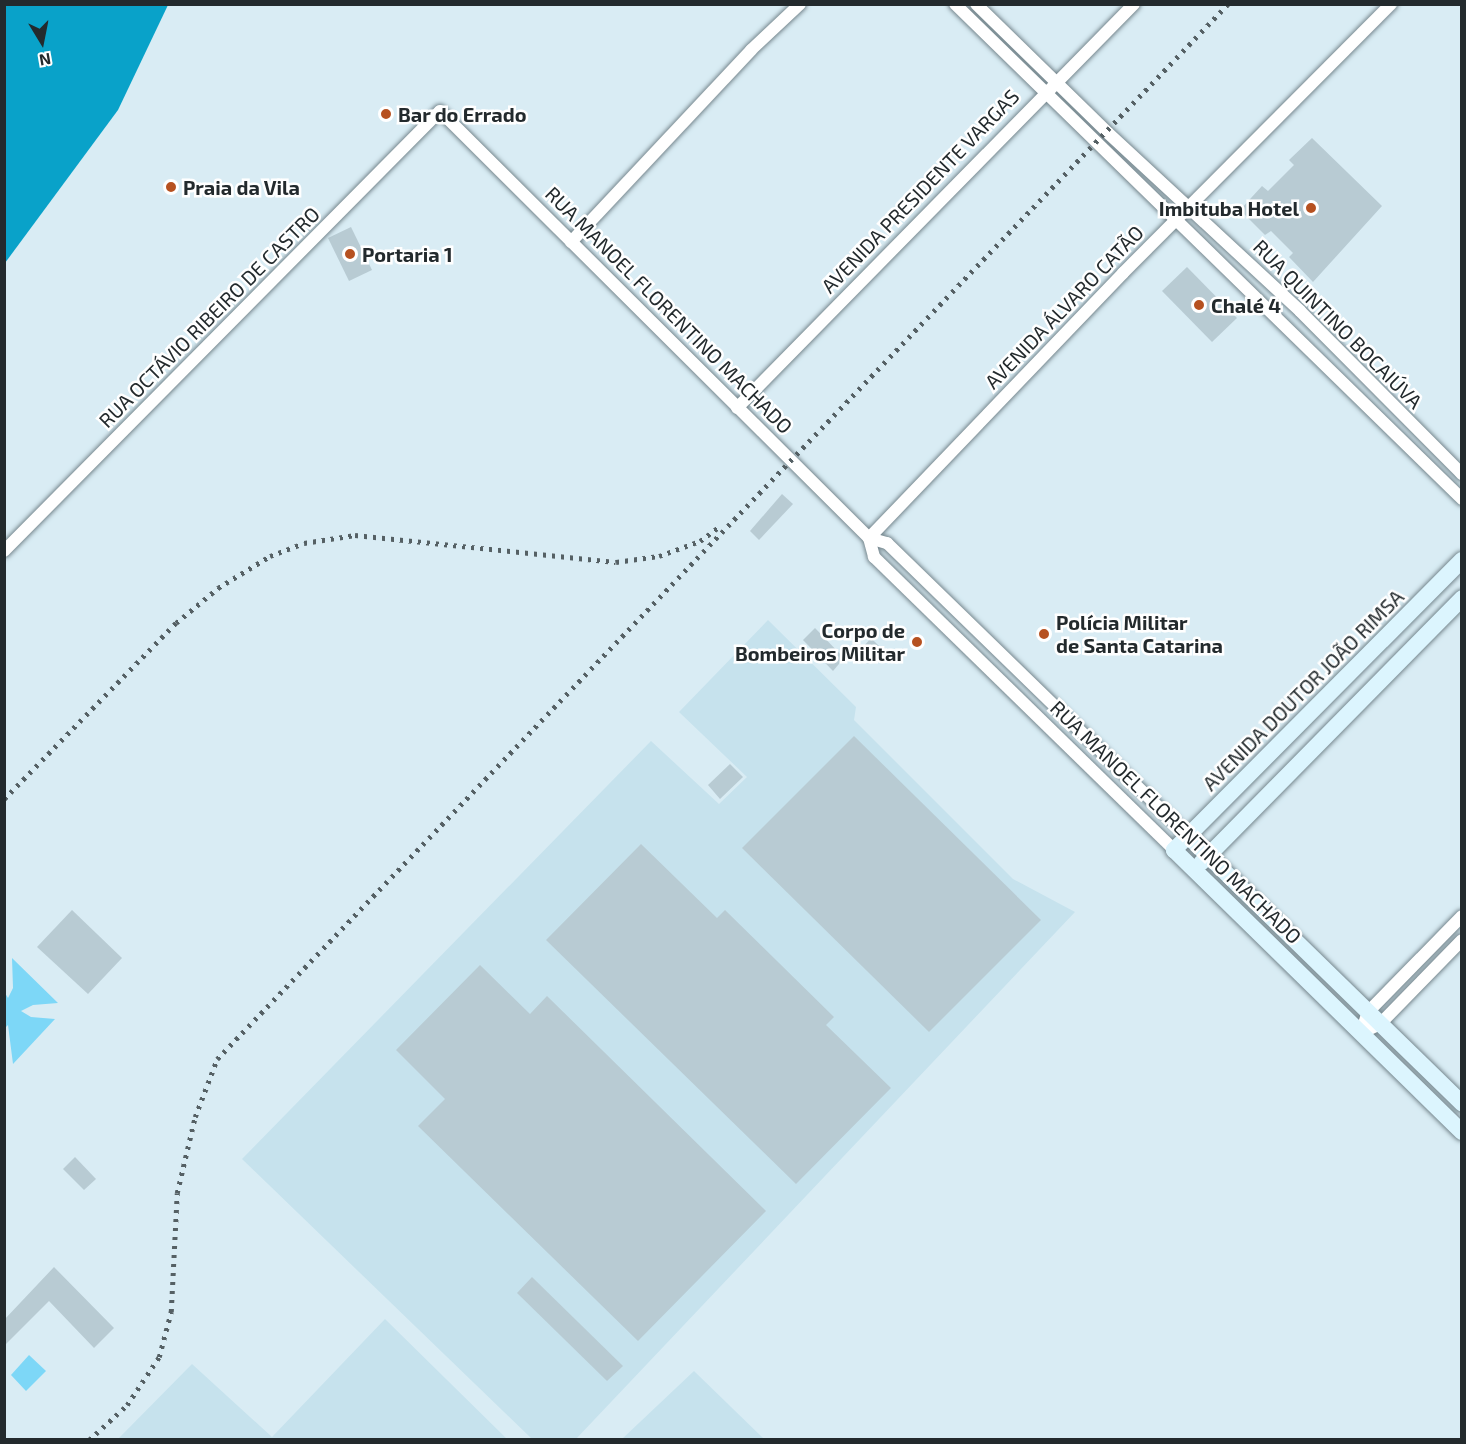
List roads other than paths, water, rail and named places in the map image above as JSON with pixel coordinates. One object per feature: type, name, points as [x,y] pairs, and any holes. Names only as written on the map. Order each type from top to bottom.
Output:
[{"type":"street","points":[[571,242],[751,50],[800,4]]},
{"type":"street","name":"RUA QUINTINO BOCAIÚVA","points":[[976,4],[1056,83],[1300,311],[1461,474]]},
{"type":"street","name":"AVENIDA PRESIDENTE VARGAS","points":[[737,408],[1044,92],[1056,83],[1134,4]]},
{"type":"street","name":"AVENIDA ÁLVARO CATÃO","points":[[869,538],[1189,206],[1391,4]]},
{"type":"street","name":"RUA QUINTINO BOCAIÚVA","points":[[957,5],[1461,499]]},
{"type":"street","name":"RUA MANOEL FLORENTINO MACHADO","points":[[440,111],[869,538],[887,543],[1461,1103]]},
{"type":"street","name":"RUA OCTÁVIO RIBEIRO DE CASTRO","points":[[4,551],[440,111]]},
{"type":"street","points":[[1286,326],[1300,311]]},
{"type":"street","points":[[1382,422],[1396,408]]},
{"type":"street","points":[[1407,447],[1420,433]]},
{"type":"street","name":"RUA MANOEL FLORENTINO MACHADO","points":[[869,538],[874,557],[1461,1132]]},
{"type":"street","name":"AVENIDA DOUTOR JOÃO RIMSA","points":[[1174,850],[1461,560]]},
{"type":"street","points":[[1195,870],[1461,598]]},
{"type":"street","points":[[1336,685],[1357,705]]},
{"type":"street","points":[[1361,1033],[1461,916]]},
{"type":"street","points":[[1374,1018],[1461,940]]},
{"type":"railway","points":[[89,1440],[127,1405],[159,1357],[171,1312],[177,1193],[195,1117],[217,1059],[1228,4]]},
{"type":"railway","points":[[4,799],[176,623],[218,588],[270,556],[304,543],[355,535],[616,562],[659,556],[700,541],[720,526]]},
{"type":"place","name":"Bar do Errado","points":[[386,114]]},
{"type":"place","name":"Praia da Vila","points":[[171,187]]},
{"type":"place","name":"Imbituba Hotel","points":[[1311,208]]},
{"type":"place","name":"Portaria 1","points":[[350,254]]},
{"type":"place","name":"Chalé 4","points":[[1199,305]]},
{"type":"place","name":"Polícia Militar de Santa Catarina","points":[[1044,634]]},
{"type":"place","name":"Corpo de Bombeiros Militar","points":[[917,642]]}]
